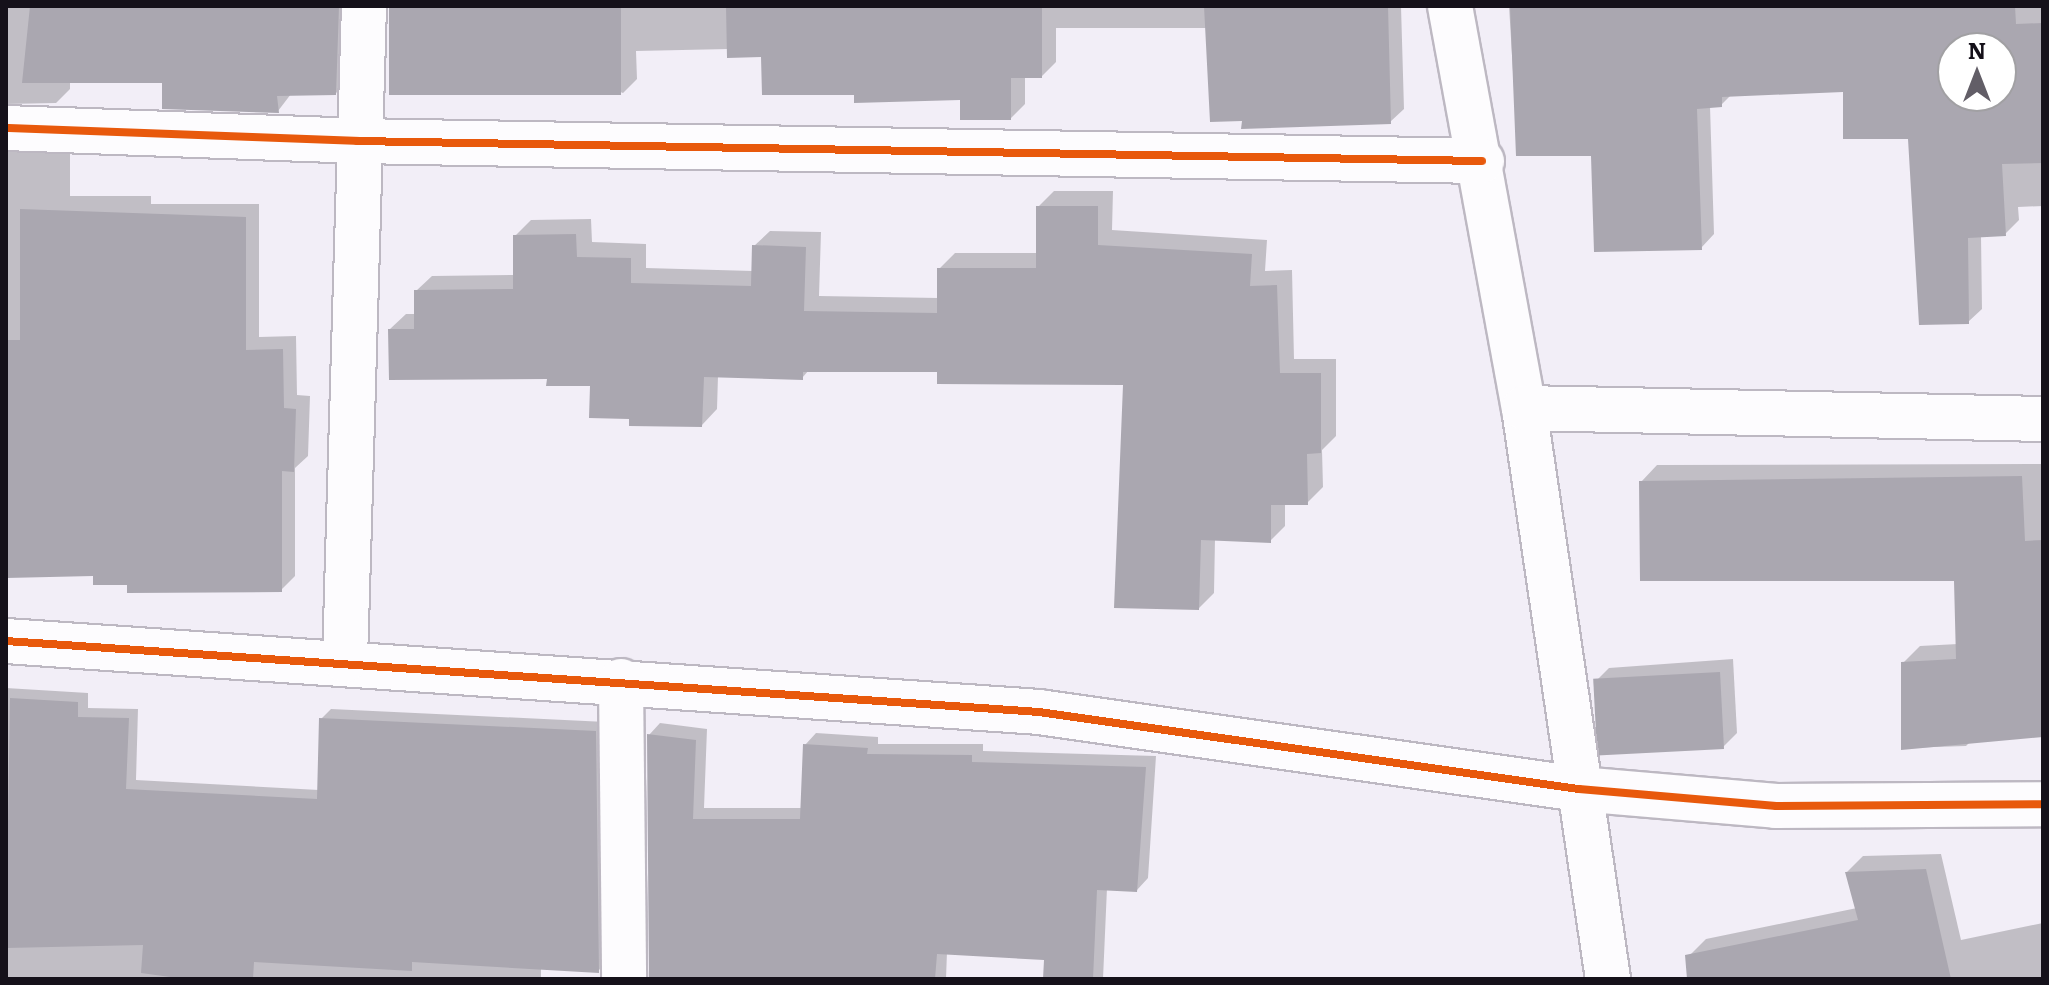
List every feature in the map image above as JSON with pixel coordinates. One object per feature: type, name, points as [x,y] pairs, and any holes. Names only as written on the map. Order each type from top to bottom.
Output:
[{"type":"street","points":[[345,660],[357,141],[364,6]]},
{"type":"street","points":[[1450,6],[1482,161],[1524,408],[1608,979]]},
{"type":"street","points":[[6,128],[357,141],[1482,161]]},
{"type":"street","points":[[1524,408],[2043,419]]},
{"type":"street","points":[[6,641],[345,660],[1039,712],[1579,789],[1776,806],[2043,804]]},
{"type":"street","points":[[621,681],[624,979]]},
{"type":"building","points":[[30,6],[339,6],[336,95],[277,96],[279,113],[162,109],[162,83],[22,83]]},
{"type":"building","points":[[389,6],[621,6],[621,95],[389,95]]},
{"type":"building","points":[[726,6],[1042,6],[1042,78],[1011,78],[1011,120],[960,120],[960,100],[854,103],[854,95],[762,95],[761,57],[727,58]]},
{"type":"building","points":[[1204,6],[1388,6],[1391,124],[1241,129],[1242,121],[1210,122]]},
{"type":"building","points":[[1510,6],[2015,6],[2016,24],[2043,23],[2043,163],[2002,164],[2006,236],[1968,238],[1969,324],[1919,325],[1908,139],[1843,139],[1843,92],[1722,97],[1722,107],[1697,109],[1702,250],[1594,252],[1591,156],[1516,156]]},
{"type":"building","points":[[1036,206],[1098,206],[1098,245],[1252,254],[1250,286],[1277,285],[1280,373],[1321,373],[1321,453],[1307,454],[1308,505],[1271,505],[1271,543],[1201,540],[1199,610],[1114,608],[1123,385],[937,384],[937,372],[803,372],[803,380],[704,377],[702,427],[629,426],[629,419],[589,418],[590,386],[546,386],[547,379],[389,380],[388,329],[414,329],[414,290],[513,289],[513,235],[576,234],[577,257],[631,258],[631,283],[751,286],[752,245],[806,247],[804,311],[937,313],[937,268],[1036,268]]},
{"type":"building","points":[[20,209],[246,217],[246,350],[283,349],[284,408],[296,409],[294,472],[282,471],[282,592],[127,593],[127,585],[93,585],[93,576],[6,578],[6,340],[20,340]]},
{"type":"building","points":[[2022,476],[2025,541],[2043,540],[2043,737],[1901,750],[1901,662],[1956,659],[1954,581],[1640,581],[1639,481]]},
{"type":"building","points":[[1720,672],[1724,749],[1597,756],[1593,679]]},
{"type":"building","points":[[10,698],[78,702],[78,717],[129,718],[126,789],[317,799],[319,718],[596,731],[599,973],[412,962],[412,971],[254,962],[253,979],[185,979],[141,973],[143,945],[6,948]]},
{"type":"building","points":[[647,734],[696,740],[693,819],[800,819],[803,744],[868,748],[867,754],[972,755],[972,762],[1146,767],[1137,892],[1097,890],[1093,979],[1043,979],[1044,960],[937,954],[935,979],[649,979]]},
{"type":"building","points":[[1926,869],[1951,979],[1687,979],[1685,955],[1858,920],[1845,872]]},
{"type":"cycle path","points":[[6,128],[357,141],[1482,161]]},
{"type":"cycle path","points":[[6,641],[1039,712],[1579,789],[1776,806],[2043,804]]}]
